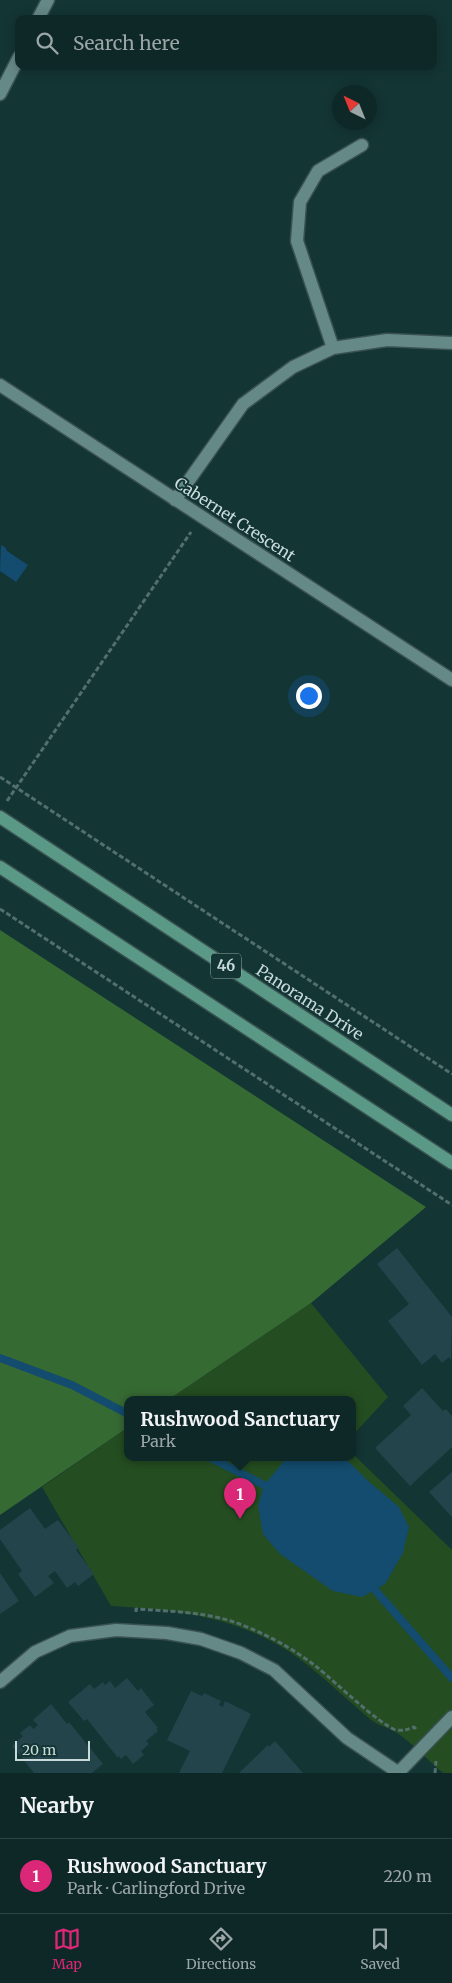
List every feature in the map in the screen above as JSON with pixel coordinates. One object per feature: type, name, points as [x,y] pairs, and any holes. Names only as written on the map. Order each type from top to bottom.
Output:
[{"type":"main road","name":"Panorama Drive","points":[[0,817],[452,1115]]},
{"type":"main road","name":"46","points":[[0,867],[452,1163]]},
{"type":"street","points":[[40,15],[48,0]]},
{"type":"street","points":[[0,94],[15,65]]},
{"type":"street","points":[[333,348],[297,240],[300,202],[318,171],[362,145]]},
{"type":"street","points":[[175,500],[243,404],[293,366],[333,348],[387,340],[452,343]]},
{"type":"street","name":"Cabernet Crescent","points":[[0,386],[452,680]]},
{"type":"street","points":[[0,1682],[35,1652],[70,1636],[116,1630],[166,1633],[201,1639],[241,1653],[274,1670],[347,1738],[399,1773],[449,1720]]},
{"type":"path","points":[[5,803],[201,517]]},
{"type":"path","points":[[0,777],[452,1074]]},
{"type":"path","points":[[0,909],[452,1205]]},
{"type":"green space","points":[[0,930],[426,1207],[311,1303],[174,1396],[124,1396],[124,1430],[0,1515]]},
{"type":"green space","points":[[311,1303],[388,1397],[356,1432],[356,1396],[174,1396]]},
{"type":"green space","points":[[124,1430],[124,1461],[356,1461],[356,1457],[452,1550],[452,1773],[443,1773],[401,1735],[370,1719],[301,1660],[279,1645],[257,1634],[210,1618],[162,1610],[111,1606],[42,1487]]},
{"type":"water","points":[[1,545],[28,565],[16,582],[0,571]]},
{"type":"water","points":[[284,1461],[348,1461],[399,1507],[409,1527],[403,1553],[385,1584],[362,1597],[333,1591],[280,1554],[263,1534],[258,1506],[264,1485]]},
{"type":"building","points":[[397,1248],[452,1317],[451,1360],[449,1357],[442,1363],[435,1354],[422,1365],[388,1321],[409,1304],[377,1264]]},
{"type":"building","points":[[422,1388],[443,1411],[446,1409],[452,1416],[452,1447],[410,1486],[375,1448],[411,1415],[403,1406]]},
{"type":"building","points":[[452,1472],[452,1517],[429,1492]]},
{"type":"building","points":[[30,1508],[45,1529],[58,1520],[79,1548],[76,1550],[94,1574],[78,1586],[75,1582],[67,1588],[55,1571],[48,1576],[54,1583],[35,1597],[18,1574],[22,1571],[0,1539],[0,1530]]},
{"type":"building","points":[[0,1573],[19,1601],[0,1614]]},
{"type":"building","points":[[127,1678],[138,1691],[141,1688],[154,1705],[145,1712],[158,1728],[156,1729],[158,1731],[146,1741],[149,1744],[141,1751],[144,1755],[133,1764],[126,1755],[121,1759],[119,1756],[118,1758],[87,1719],[84,1721],[68,1702],[90,1684],[94,1689],[103,1682],[105,1685],[110,1681],[115,1688]]},
{"type":"building","points":[[191,1691],[202,1696],[204,1693],[221,1701],[219,1705],[223,1707],[225,1701],[251,1714],[222,1773],[179,1773],[190,1751],[167,1740]]},
{"type":"building","points":[[51,1704],[67,1724],[69,1722],[103,1764],[92,1773],[34,1773],[12,1746],[23,1736],[20,1733],[30,1725],[33,1729],[38,1725],[33,1720]]},
{"type":"building","points":[[275,1741],[303,1773],[239,1773],[268,1745],[269,1747]]},
{"type":"waterway","points":[[0,1358],[72,1385],[124,1412]]},
{"type":"waterway","points":[[217,1461],[264,1485],[270,1491]]},
{"type":"waterway","points":[[368,1582],[452,1678]]},
{"type":"place","name":"Rushwood Sanctuary","points":[[240,1519]]}]
